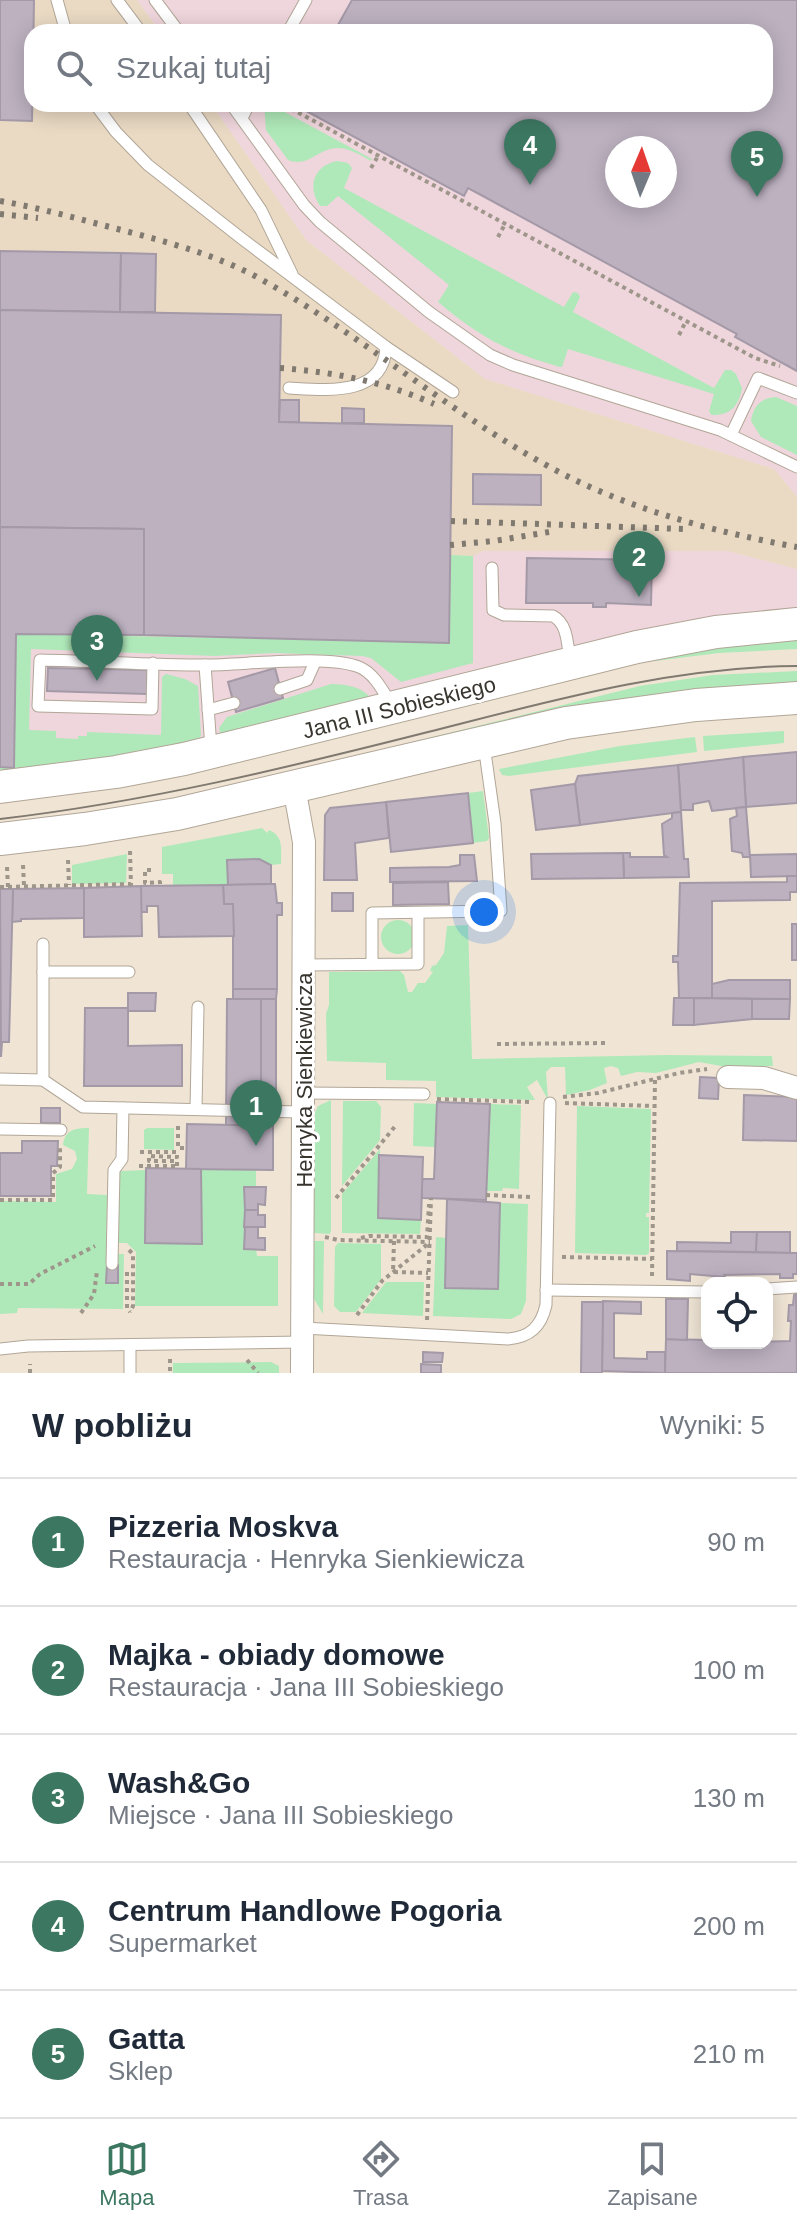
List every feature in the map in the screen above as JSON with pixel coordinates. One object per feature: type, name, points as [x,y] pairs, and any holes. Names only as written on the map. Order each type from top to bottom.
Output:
[{"type":"main road","name":"Jana III Sobieskiego","points":[[0,787],[104,774],[212,753],[571,663],[697,635],[797,624]]},
{"type":"main road","points":[[4,853],[483,740],[609,715],[721,702],[797,698]]},
{"type":"street","name":"Henryka Sienkiewicza","points":[[294,787],[304,842],[302,1373]]},
{"type":"street","points":[[728,1077],[764,1078],[797,1088]]},
{"type":"lane","points":[[57,0],[64,24]]},
{"type":"lane","points":[[117,0],[135,24]]},
{"type":"lane","points":[[155,0],[173,24]]},
{"type":"lane","points":[[292,24],[306,0]]},
{"type":"lane","points":[[101,112],[148,165],[386,347],[453,392]]},
{"type":"lane","points":[[194,112],[261,210],[293,275]]},
{"type":"lane","points":[[237,112],[304,205],[320,222],[470,343],[513,365],[731,435],[797,467]]},
{"type":"lane","points":[[242,118],[245,112]]},
{"type":"lane","points":[[289,388],[334,391],[370,381],[386,361],[386,347]]},
{"type":"lane","points":[[731,435],[758,378],[797,393]]},
{"type":"lane","points":[[492,568],[493,610],[504,615],[553,616],[559,619],[564,628],[571,663]]},
{"type":"lane","points":[[153,663],[152,709],[38,706],[40,660],[153,663],[205,665],[315,662],[352,665],[364,669],[393,708]]},
{"type":"lane","points":[[280,689],[307,680],[315,662]]},
{"type":"lane","points":[[205,665],[212,753]]},
{"type":"lane","points":[[208,710],[234,703]]},
{"type":"lane","points":[[372,964],[372,913],[498,911],[495,823],[483,740]]},
{"type":"lane","points":[[305,965],[418,964],[418,913]]},
{"type":"lane","points":[[43,944],[43,1080]]},
{"type":"lane","points":[[43,972],[129,972]]},
{"type":"lane","points":[[196,1109],[198,1007]]},
{"type":"lane","points":[[0,1079],[43,1080],[83,1107],[196,1109],[424,1094]]},
{"type":"lane","points":[[0,1349],[303,1335],[516,1338],[532,1332],[544,1317],[550,1103]]},
{"type":"lane","points":[[115,1250],[114,1170],[122,1159],[123,1108]]},
{"type":"lane","points":[[0,1129],[61,1130]]},
{"type":"lane","points":[[773,1289],[797,1287]]},
{"type":"lane","points":[[546,1290],[701,1292]]},
{"type":"lane","points":[[130,1345],[130,1373]]},
{"type":"path","points":[[297,112],[755,358],[774,362]]},
{"type":"path","points":[[371,168],[378,156]]},
{"type":"path","points":[[498,237],[505,224]]},
{"type":"path","points":[[679,335],[686,321]]},
{"type":"path","points":[[0,887],[131,885],[130,848]]},
{"type":"path","points":[[4,853],[8,888]]},
{"type":"path","points":[[68,860],[69,887]]},
{"type":"path","points":[[23,865],[24,888]]},
{"type":"path","points":[[151,870],[145,870],[145,883],[160,882],[160,886]]},
{"type":"path","points":[[497,1044],[609,1043]]},
{"type":"path","points":[[550,1103],[567,1096],[598,1093],[702,1069],[715,1070],[728,1077]]},
{"type":"path","points":[[651,1292],[650,1214],[655,1078]]},
{"type":"path","points":[[424,1094],[439,1100],[654,1106]]},
{"type":"path","points":[[178,1124],[178,1148],[187,1148]]},
{"type":"path","points":[[336,1198],[397,1124]]},
{"type":"path","points":[[0,1200],[53,1200],[53,1173],[60,1167],[61,1130]]},
{"type":"path","points":[[139,1166],[177,1167],[177,1161],[149,1161],[149,1156],[177,1157],[177,1152],[140,1152]]},
{"type":"path","points":[[486,1195],[532,1197]]},
{"type":"path","points":[[356,1240],[369,1236],[427,1237],[431,1198],[427,1320]]},
{"type":"path","points":[[332,1239],[430,1242]]},
{"type":"path","points":[[393,1272],[394,1241]]},
{"type":"path","points":[[356,1317],[382,1281],[430,1242]]},
{"type":"path","points":[[0,1284],[29,1284],[40,1274],[75,1258],[125,1246],[133,1254],[133,1306],[130,1312],[127,1308],[127,1254],[115,1250]]},
{"type":"path","points":[[81,1313],[94,1294],[100,1264],[115,1250]]},
{"type":"path","points":[[547,1256],[652,1259]]},
{"type":"path","points":[[393,1272],[429,1273]]},
{"type":"path","points":[[170,1359],[170,1373]]},
{"type":"path","points":[[247,1359],[258,1373]]},
{"type":"path","points":[[30,1364],[30,1373]]},
{"type":"shaded area","points":[[0,0],[137,0],[154,24],[24,24],[24,112],[217,112],[306,240],[485,379],[774,469],[797,497],[797,569],[728,551],[483,551],[473,556],[451,555],[449,643],[17,634],[14,768],[0,767]]},
{"type":"shaded area","points":[[137,0],[797,0],[797,497],[774,469],[485,379],[306,240],[217,112],[773,112],[773,24],[154,24]]},
{"type":"shaded area","points":[[483,551],[728,551],[797,569],[797,612],[222,739],[14,768],[16,634],[449,642],[450,555],[472,556]]},
{"type":"green space","points":[[265,112],[285,112],[372,159],[337,148],[295,162],[288,160],[266,130]]},
{"type":"green space","points":[[337,161],[348,163],[352,168],[344,188],[564,307],[573,292],[578,293],[580,297],[573,312],[714,388],[725,370],[731,370],[742,388],[736,405],[723,414],[711,415],[709,411],[714,394],[568,349],[560,367],[509,349],[481,334],[438,302],[449,285],[338,196],[327,206],[320,206],[314,192],[315,178],[322,167]]},
{"type":"green space","points":[[776,397],[797,406],[797,455],[761,437],[751,421],[759,404]]},
{"type":"green space","points":[[450,555],[473,556],[473,663],[401,682],[371,658],[362,656],[274,653],[215,656],[31,649],[29,730],[56,731],[56,738],[78,739],[78,736],[87,736],[87,732],[161,735],[162,677],[166,674],[198,686],[201,735],[197,744],[0,775],[0,767],[14,767],[16,634],[449,642]]},
{"type":"green space","points":[[797,636],[797,649],[719,653],[655,661],[654,656]]},
{"type":"green space","points":[[797,671],[797,687],[416,744],[416,741],[640,686],[713,675]]},
{"type":"green space","points":[[331,684],[360,689],[372,701],[222,739],[219,728],[227,717]]},
{"type":"green space","points":[[784,731],[784,743],[704,751],[703,736]]},
{"type":"green space","points":[[695,737],[697,752],[509,776],[502,775],[499,769],[620,746]]},
{"type":"green space","points":[[483,791],[489,838],[473,843],[468,793]]},
{"type":"green space","points":[[262,828],[277,836],[281,864],[271,865],[259,859],[228,860],[228,885],[173,885],[173,874],[162,874],[162,847]]},
{"type":"green space","points":[[127,854],[126,883],[72,884],[72,865]]},
{"type":"green space","points":[[398,920],[410,925],[415,937],[410,949],[398,954],[386,949],[381,937],[386,925]]},
{"type":"green space","points":[[468,925],[472,1059],[772,1056],[773,1066],[721,1066],[699,1062],[656,1073],[637,1072],[621,1076],[618,1068],[611,1066],[604,1068],[607,1083],[566,1095],[565,1067],[551,1067],[546,1072],[548,1100],[537,1080],[527,1087],[535,1100],[436,1097],[436,1081],[386,1080],[386,1063],[327,1061],[329,972],[400,971],[408,992],[412,992],[418,983],[425,983],[433,972],[430,971],[432,966],[444,953],[447,926]]},
{"type":"green space","points":[[331,1100],[331,1230],[330,1234],[314,1233],[314,1115],[318,1106]]},
{"type":"green space","points":[[343,1101],[376,1101],[381,1107],[380,1140],[342,1186]]},
{"type":"green space","points":[[414,1103],[437,1104],[435,1147],[413,1146]]},
{"type":"green space","points":[[490,1104],[521,1105],[519,1189],[486,1191]]},
{"type":"green space","points":[[577,1106],[651,1109],[649,1213],[646,1213],[649,1217],[649,1253],[646,1255],[575,1253]]},
{"type":"green space","points":[[89,1128],[87,1194],[107,1195],[106,1282],[118,1283],[118,1254],[124,1254],[123,1309],[18,1308],[17,1313],[0,1314],[0,1201],[56,1202],[56,1174],[72,1169],[77,1159],[75,1151],[63,1145],[64,1140],[72,1130]]},
{"type":"green space","points":[[174,1128],[174,1150],[144,1149],[144,1130]]},
{"type":"green space","points":[[380,1149],[378,1218],[421,1220],[420,1234],[342,1233],[342,1194]]},
{"type":"green space","points":[[201,1169],[256,1170],[256,1187],[244,1187],[244,1249],[256,1249],[257,1256],[278,1256],[278,1306],[135,1306],[136,1252],[127,1243],[118,1243],[120,1171],[146,1170],[145,1243],[201,1244]]},
{"type":"green space","points":[[500,1203],[528,1204],[526,1301],[521,1314],[511,1319],[433,1316],[436,1237],[446,1238],[497,1289]]},
{"type":"green space","points":[[314,1241],[324,1241],[323,1314],[313,1297]]},
{"type":"green space","points":[[338,1243],[381,1244],[381,1279],[356,1312],[340,1312],[334,1306],[335,1247]]},
{"type":"green space","points":[[386,1282],[424,1282],[423,1316],[362,1313]]},
{"type":"green space","points":[[271,1362],[279,1366],[279,1373],[173,1373],[173,1363]]},
{"type":"building","points":[[0,0],[34,0],[34,24],[24,24],[24,112],[32,112],[32,121],[0,120]]},
{"type":"building","points":[[352,0],[797,0],[797,371],[735,337],[737,334],[468,188],[464,196],[308,112],[773,112],[773,24],[338,24]]},
{"type":"building","points":[[0,251],[121,253],[120,312],[0,310]]},
{"type":"building","points":[[121,253],[156,254],[155,312],[120,312]]},
{"type":"building","points":[[0,310],[281,315],[279,422],[452,426],[449,643],[144,635],[144,529],[0,527]]},
{"type":"building","points":[[280,400],[299,400],[299,422],[279,422]]},
{"type":"building","points":[[342,408],[364,409],[364,423],[342,423]]},
{"type":"building","points":[[473,474],[541,475],[541,505],[473,504]]},
{"type":"building","points":[[0,527],[144,529],[144,635],[16,634],[14,768],[0,767]]},
{"type":"building","points":[[527,558],[652,560],[651,605],[606,603],[606,607],[593,607],[593,603],[526,603]]},
{"type":"building","points":[[48,668],[148,670],[147,694],[47,691]]},
{"type":"building","points":[[275,668],[283,698],[236,712],[228,682]]},
{"type":"building","points":[[797,752],[797,803],[746,807],[743,757]]},
{"type":"building","points":[[743,757],[746,807],[712,811],[709,801],[693,804],[693,810],[681,810],[678,765]]},
{"type":"building","points":[[678,765],[681,812],[580,825],[575,784],[578,776]]},
{"type":"building","points":[[575,784],[580,825],[536,830],[531,790]]},
{"type":"building","points":[[468,793],[473,843],[391,852],[386,802]]},
{"type":"building","points":[[386,802],[389,838],[355,843],[357,880],[324,880],[325,815],[330,808]]},
{"type":"building","points":[[746,807],[750,857],[732,851],[730,819],[737,816],[736,808]]},
{"type":"building","points":[[681,812],[684,859],[688,859],[689,877],[624,878],[623,853],[630,853],[630,857],[667,857],[664,855],[662,824],[672,818],[672,813]]},
{"type":"building","points":[[623,853],[624,878],[532,879],[531,854]]},
{"type":"building","points":[[797,854],[797,876],[751,877],[750,855]]},
{"type":"building","points":[[460,855],[474,855],[477,881],[390,882],[390,868],[460,865]]},
{"type":"building","points":[[259,859],[271,865],[271,884],[228,885],[227,860]]},
{"type":"building","points":[[787,876],[797,876],[797,892],[790,892],[790,900],[712,901],[712,998],[679,998],[678,962],[673,962],[673,956],[678,956],[680,883],[787,882]]},
{"type":"building","points":[[448,882],[449,904],[393,905],[393,883]]},
{"type":"building","points":[[275,884],[277,903],[282,903],[282,915],[277,915],[277,989],[233,989],[233,904],[224,904],[223,885]]},
{"type":"building","points":[[223,885],[224,904],[233,904],[234,936],[159,937],[158,906],[147,906],[147,912],[141,912],[141,886]]},
{"type":"building","points":[[141,886],[142,936],[84,937],[84,888]]},
{"type":"building","points":[[84,888],[84,918],[21,919],[12,922],[13,889]]},
{"type":"building","points":[[0,889],[13,889],[9,1042],[2,1042],[1,1057]]},
{"type":"building","points":[[332,893],[353,893],[353,911],[332,911]]},
{"type":"building","points":[[792,924],[797,924],[797,960],[792,960]]},
{"type":"building","points":[[729,980],[790,980],[790,999],[712,998],[712,984]]},
{"type":"building","points":[[233,989],[277,989],[276,999],[233,999]]},
{"type":"building","points":[[128,993],[156,993],[155,1011],[128,1011]]},
{"type":"building","points":[[674,998],[694,998],[694,1025],[673,1025]]},
{"type":"building","points":[[694,998],[752,999],[752,1019],[694,1025]]},
{"type":"building","points":[[227,999],[261,999],[261,1125],[226,1125]]},
{"type":"building","points":[[261,999],[276,999],[276,1103],[261,1103]]},
{"type":"building","points":[[752,999],[790,999],[789,1019],[752,1019]]},
{"type":"building","points":[[85,1008],[128,1008],[128,1046],[182,1045],[182,1086],[84,1086]]},
{"type":"building","points":[[700,1077],[719,1078],[718,1099],[699,1098]]},
{"type":"building","points":[[744,1095],[797,1097],[797,1141],[743,1140]]},
{"type":"building","points":[[437,1102],[490,1104],[486,1200],[422,1198],[422,1179],[434,1179]]},
{"type":"building","points":[[41,1108],[60,1108],[60,1123],[41,1123]]},
{"type":"building","points":[[187,1124],[273,1126],[273,1170],[186,1169]]},
{"type":"building","points":[[22,1141],[58,1141],[57,1166],[51,1166],[51,1196],[0,1196],[0,1153],[22,1153]]},
{"type":"building","points":[[379,1155],[423,1157],[421,1220],[378,1218]]},
{"type":"building","points":[[146,1168],[201,1169],[202,1244],[145,1243]]},
{"type":"building","points":[[244,1187],[266,1187],[265,1205],[258,1204],[258,1210],[245,1210]]},
{"type":"building","points":[[447,1199],[500,1203],[498,1289],[445,1288]]},
{"type":"building","points":[[245,1210],[258,1210],[258,1215],[265,1215],[265,1227],[244,1227]]},
{"type":"building","points":[[245,1227],[258,1227],[258,1238],[265,1238],[265,1250],[244,1249]]},
{"type":"building","points":[[731,1232],[757,1232],[756,1252],[677,1251],[677,1242],[731,1243]]},
{"type":"building","points":[[757,1232],[790,1232],[790,1253],[756,1252]]},
{"type":"building","points":[[667,1251],[797,1253],[797,1274],[793,1274],[793,1278],[780,1278],[780,1274],[725,1277],[690,1274],[690,1281],[667,1279]]},
{"type":"building","points":[[107,1265],[118,1265],[118,1283],[106,1283]]},
{"type":"building","points":[[796,1293],[797,1373],[665,1373],[666,1339],[701,1340],[701,1349],[773,1349],[773,1341],[790,1341],[789,1305],[793,1305]]},
{"type":"building","points":[[666,1299],[688,1299],[687,1340],[666,1339]]},
{"type":"building","points":[[603,1301],[641,1302],[641,1314],[614,1313],[614,1358],[647,1359],[647,1352],[665,1352],[665,1373],[602,1371]]},
{"type":"building","points":[[582,1302],[603,1302],[602,1373],[581,1373]]},
{"type":"building","points":[[423,1352],[443,1353],[442,1362],[423,1362]]},
{"type":"building","points":[[421,1364],[441,1365],[441,1373],[421,1373]]},
{"type":"tram line","points":[[0,819],[216,783],[519,709],[657,679],[703,672],[797,666]]},
{"type":"railway","points":[[0,201],[163,241],[237,267],[296,300],[494,434],[577,481],[685,521],[797,547]]},
{"type":"railway","points":[[0,214],[38,218]]},
{"type":"railway","points":[[280,368],[359,379],[434,404]]},
{"type":"railway","points":[[451,521],[685,529]]},
{"type":"railway","points":[[450,545],[549,532]]},
{"type":"place","name":"Centrum Handlowe Pogoria","points":[[530,185]]},
{"type":"place","name":"Gatta","points":[[757,197]]},
{"type":"place","name":"Majka - obiady domowe","points":[[639,597]]},
{"type":"place","name":"Wash&Go","points":[[97,681]]},
{"type":"place","name":"Pizzeria Moskva","points":[[256,1146]]}]
